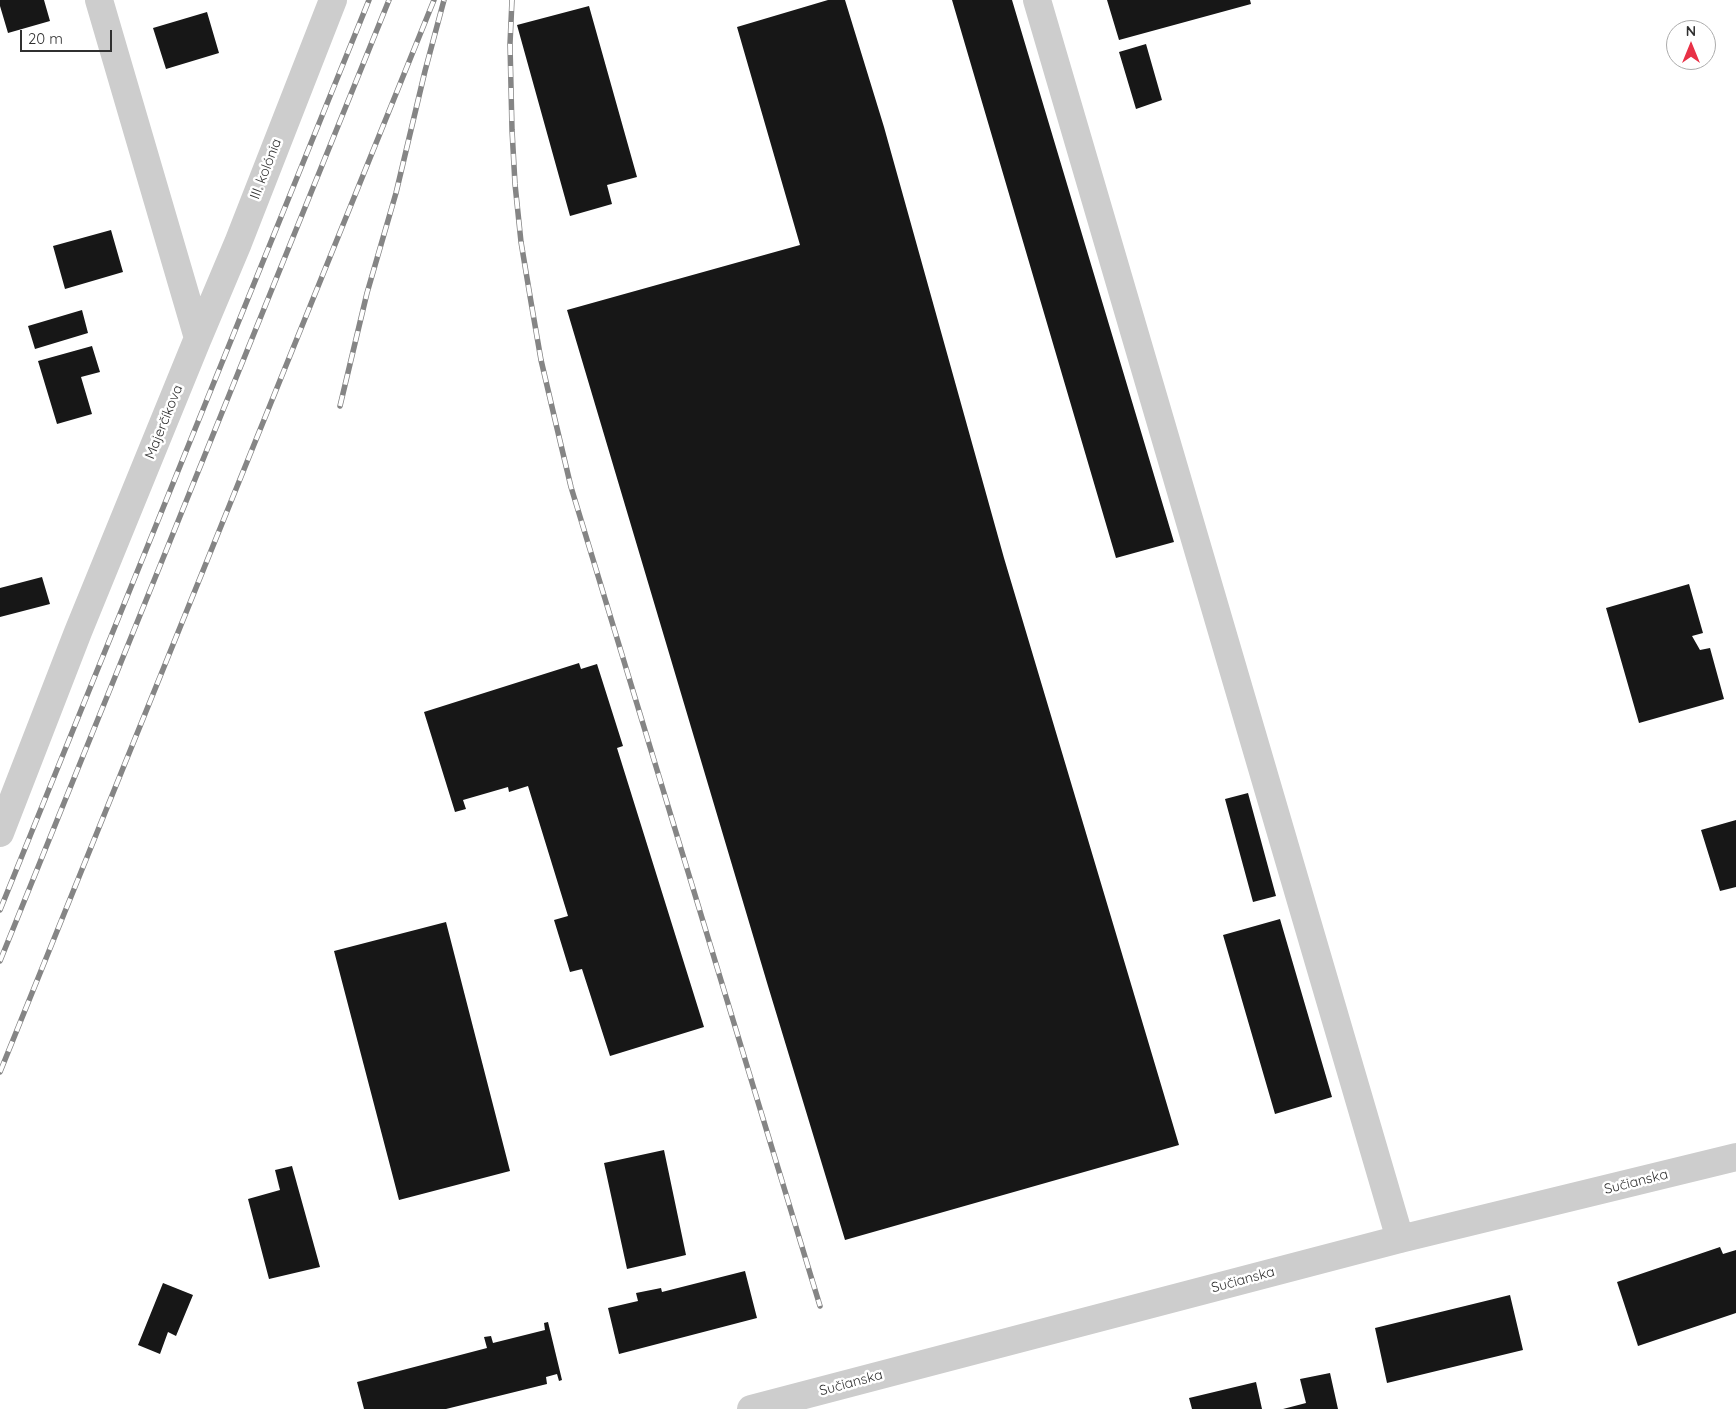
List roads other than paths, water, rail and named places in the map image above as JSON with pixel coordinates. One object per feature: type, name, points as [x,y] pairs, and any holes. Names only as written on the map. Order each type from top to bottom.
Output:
[{"type":"street","points":[[99,0],[198,338]]},
{"type":"street","name":"III. kolónia","points":[[198,338],[333,0]]},
{"type":"street","points":[[1037,0],[1400,1239]]},
{"type":"street","name":"Majerčíkova","points":[[0,833],[78,632],[198,338]]},
{"type":"street","name":"Sučianska","points":[[751,1409],[1400,1239],[1736,1157]]},
{"type":"railway","points":[[0,910],[369,0]]},
{"type":"railway","points":[[0,961],[389,0]]},
{"type":"railway","points":[[0,1072],[434,0]]},
{"type":"railway","points":[[340,406],[367,293],[396,193],[444,0]]},
{"type":"railway","points":[[512,0],[510,44],[512,130],[521,242],[541,360],[556,424],[571,487],[820,1306]]}]
